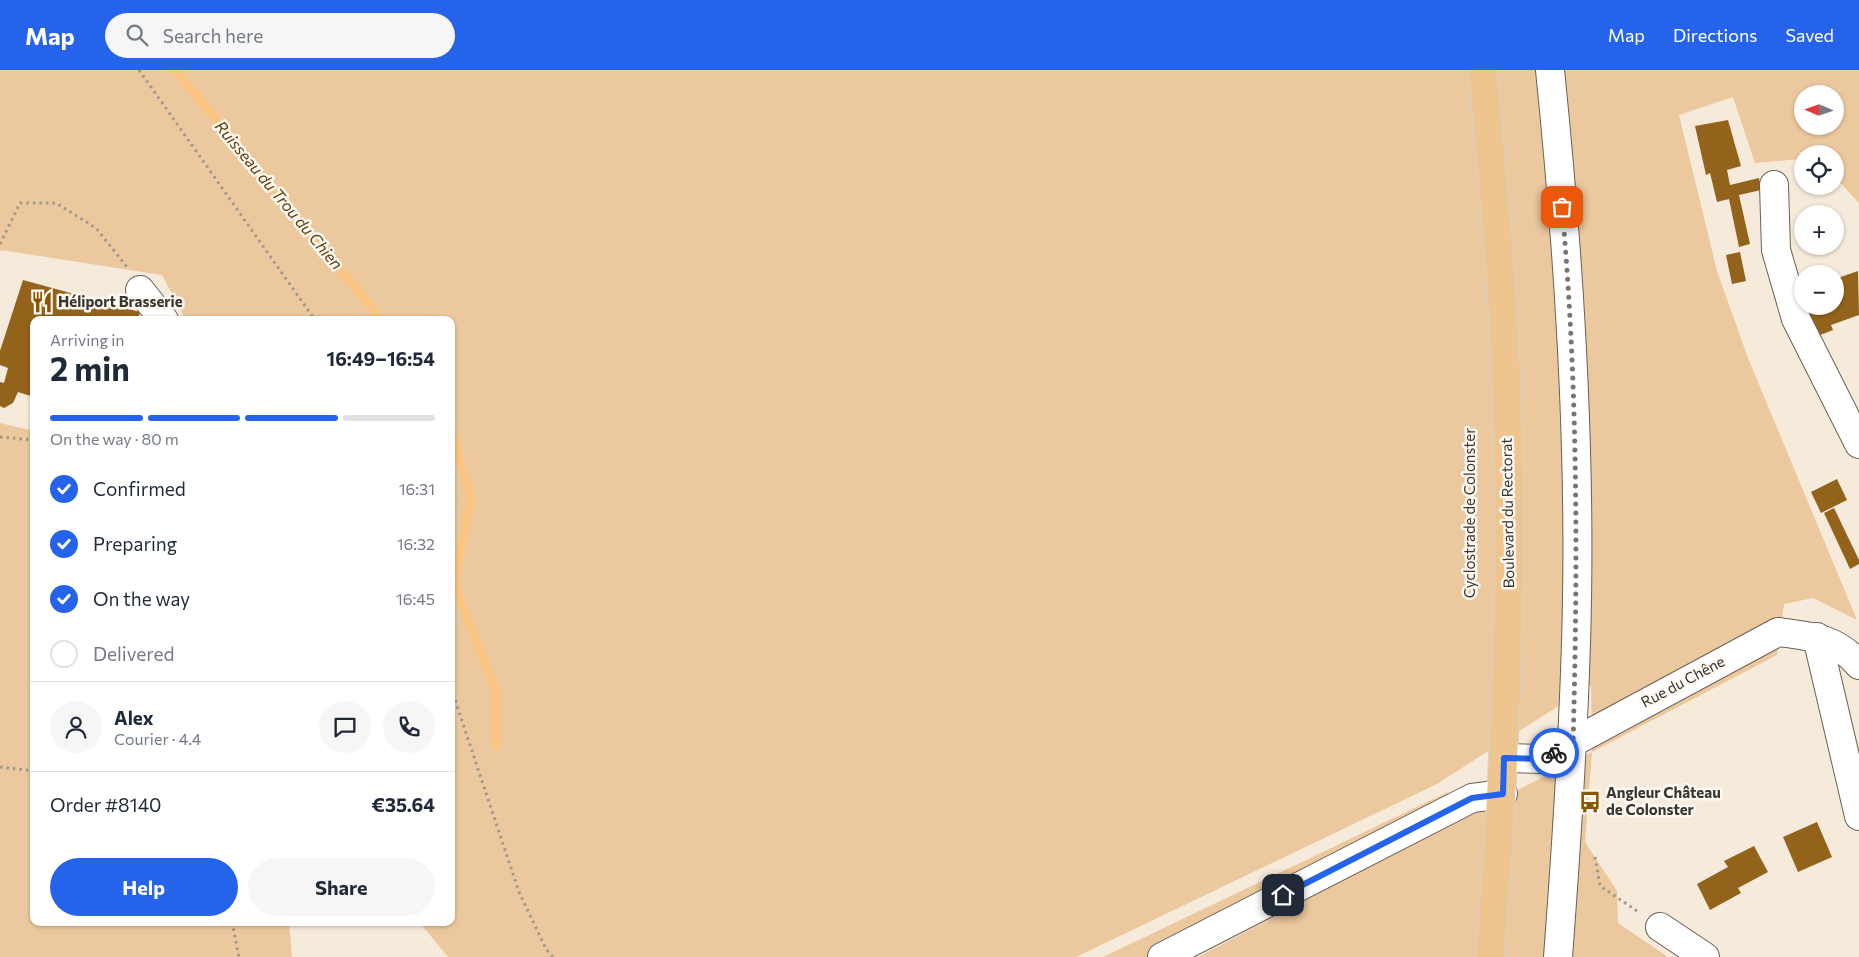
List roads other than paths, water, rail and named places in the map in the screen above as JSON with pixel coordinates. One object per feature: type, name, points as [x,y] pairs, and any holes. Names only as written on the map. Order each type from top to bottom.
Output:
[{"type":"main road","name":"Boulevard du Rectorat","points":[[1482,70],[1505,342],[1509,624],[1503,794],[1490,957]]},
{"type":"street","points":[[1550,70],[1567,263],[1576,461],[1577,599],[1573,744],[1558,957]]},
{"type":"street","points":[[1774,185],[1776,250],[1796,320],[1859,444]]},
{"type":"street","points":[[140,290],[161,316]]},
{"type":"street","name":"Rue du Chêne","points":[[1504,758],[1542,759],[1778,632],[1818,637],[1849,653],[1859,665]]},
{"type":"street","points":[[1818,637],[1859,816]]},
{"type":"street","points":[[1162,957],[1472,798],[1503,794]]},
{"type":"street","points":[[1660,927],[1705,957]]},
{"type":"waterway","name":"Ruisseau du Trou du Chien","points":[[175,70],[379,316]]},
{"type":"waterway","name":"Ruisseau du Trou du Chien","points":[[455,444],[471,498],[455,580]]},
{"type":"waterway","name":"Ruisseau du Trou du Chien","points":[[455,588],[496,690],[496,746]]},
{"type":"place","name":"Héliport Brasserie","points":[[42,302]]},
{"type":"place","name":"Angleur Château de Colonster","points":[[1590,802]]}]
